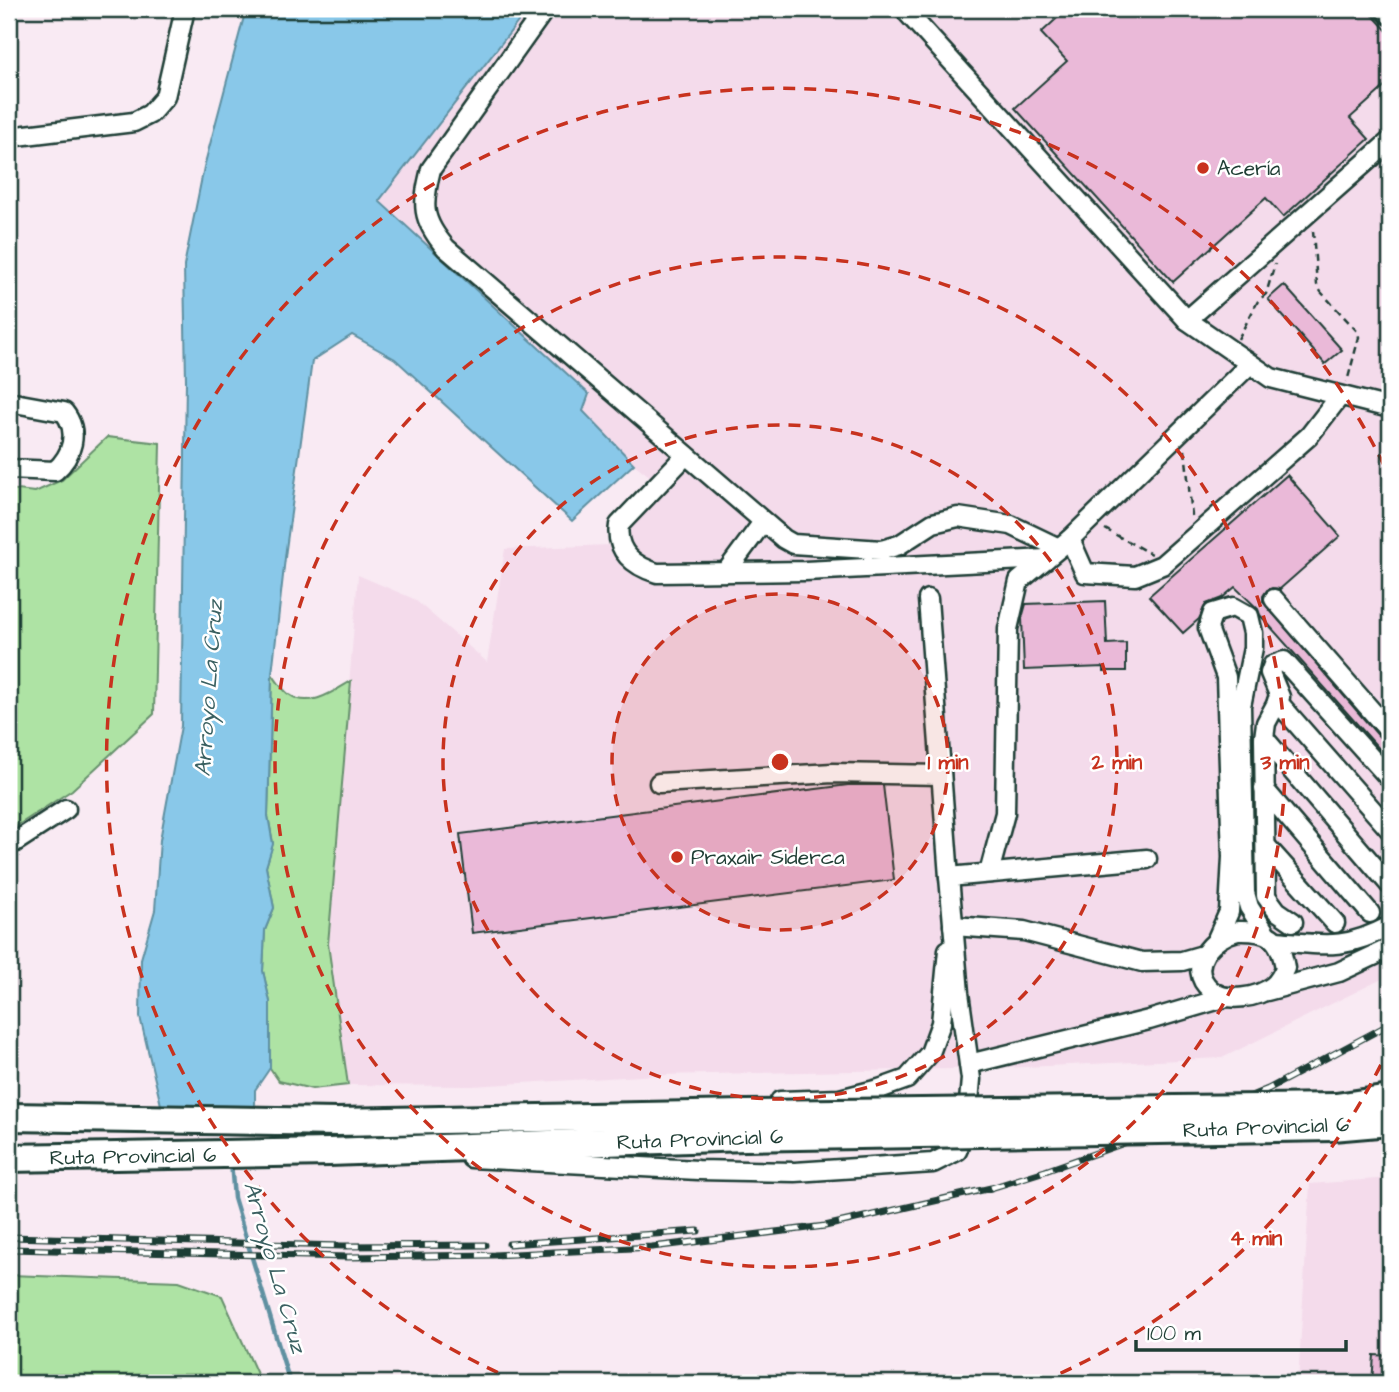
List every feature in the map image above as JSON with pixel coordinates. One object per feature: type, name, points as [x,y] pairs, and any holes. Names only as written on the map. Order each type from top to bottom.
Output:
[{"type":"highway","points":[[1334,1117],[1390,1101]]},
{"type":"highway","points":[[9,1108],[148,1121]]},
{"type":"highway","name":"Ruta Provincial 6","points":[[9,1117],[337,1122],[525,1118],[745,1125],[1334,1117]]},
{"type":"highway","points":[[1334,1117],[1390,1125]]},
{"type":"highway","name":"Ruta Provincial 6","points":[[9,1158],[337,1152],[745,1125]]},
{"type":"lane","points":[[9,137],[134,122],[150,114],[165,97],[185,9]]},
{"type":"lane","points":[[545,9],[431,169],[425,194],[430,229],[446,248],[784,540],[793,544],[882,550],[899,545],[933,523],[958,517],[969,518],[1011,524],[1059,549],[1085,573],[1135,576],[1166,562],[1309,436],[1345,398]]},
{"type":"lane","points":[[904,9],[1187,320],[1271,378],[1390,408]]},
{"type":"lane","points":[[1384,9],[1390,15]]},
{"type":"lane","points":[[1187,320],[1390,141]]},
{"type":"lane","points":[[989,873],[1005,813],[1008,629],[1019,581],[1090,520],[1250,364]]},
{"type":"lane","points":[[9,402],[64,412],[70,420],[72,449],[65,462],[55,471],[9,469]]},
{"type":"lane","points":[[686,455],[619,525],[617,538],[622,550],[657,573],[805,571],[1059,549]]},
{"type":"lane","points":[[726,572],[763,522]]},
{"type":"lane","points":[[337,1152],[795,1172],[933,1163],[957,1151],[967,1125],[971,1079],[959,993],[928,599]]},
{"type":"lane","points":[[1274,599],[1390,732]]},
{"type":"lane","points":[[1227,997],[1212,992],[1204,982],[1201,968],[1203,955],[1217,939],[1229,912],[1232,857],[1226,677],[1208,628],[1213,613],[1233,607],[1249,616],[1253,633],[1253,648],[1241,706],[1245,893],[1249,907],[1282,954],[1285,968],[1274,985],[1264,992]]},
{"type":"lane","points":[[1253,648],[1270,673],[1280,697],[1266,723],[1264,738],[1266,895],[1277,911],[1293,922]]},
{"type":"lane","points":[[1270,673],[1273,665],[1284,661],[1390,779]]},
{"type":"lane","points":[[1245,681],[1270,673]]},
{"type":"lane","points":[[1277,701],[1390,830]]},
{"type":"lane","points":[[1264,738],[1390,885]]},
{"type":"lane","points":[[659,783],[833,773],[941,775]]},
{"type":"lane","points":[[1264,789],[1370,913]]},
{"type":"lane","points":[[9,846],[66,808]]},
{"type":"lane","points":[[1267,846],[1335,923]]},
{"type":"lane","points":[[949,877],[1147,859]]},
{"type":"lane","points":[[953,926],[1024,930],[1142,962],[1181,961],[1203,955]]},
{"type":"lane","points":[[525,1118],[659,1107],[840,1098],[907,1079],[930,1053],[941,1023],[945,959],[953,926]]},
{"type":"lane","points":[[1217,939],[1238,931],[1335,946],[1367,938],[1390,926]]},
{"type":"lane","points":[[969,1063],[1149,1020],[1227,997],[1264,992],[1339,972],[1390,948]]},
{"type":"path","points":[[1311,211],[1317,285],[1357,331],[1359,337],[1345,398]]},
{"type":"path","points":[[1231,350],[1258,301],[1266,294],[1279,254],[1278,240]]},
{"type":"path","points":[[1182,430],[1194,537]]},
{"type":"path","points":[[1090,520],[1166,562]]},
{"type":"shaded area","points":[[528,9],[1390,9],[1390,975],[1222,1058],[1004,1068],[658,1075],[472,1086],[349,1085],[328,944],[358,575],[414,599],[487,662],[505,549],[611,545],[612,516],[652,478],[634,464],[583,411],[589,394],[379,201]]},
{"type":"shaded area","points":[[1390,1178],[1390,1383],[1298,1383],[1310,1184]]},
{"type":"green space","points":[[107,437],[160,443],[154,714],[72,790],[9,831],[9,489],[35,492],[62,480]]},
{"type":"green space","points":[[272,674],[287,693],[306,700],[322,697],[351,681],[328,944],[348,1085],[312,1089],[279,1081],[270,1068],[270,1002],[263,971],[265,930],[274,908],[266,867],[273,843],[268,816]]},
{"type":"green space","points":[[9,1275],[179,1281],[222,1296],[261,1383],[9,1383]]},
{"type":"water","points":[[246,9],[528,9],[379,201],[589,394],[583,411],[634,464],[572,521],[395,359],[352,335],[312,361],[272,674],[268,816],[273,844],[266,867],[274,908],[265,930],[263,971],[270,1002],[270,1068],[255,1090],[255,1106],[161,1105],[140,1017],[141,959],[155,910],[160,840],[181,726],[186,381],[184,266],[204,167]]},
{"type":"building","name":"Acería","points":[[1067,9],[1367,9],[1390,34],[1390,82],[1350,118],[1369,139],[1283,217],[1266,198],[1173,282],[1015,108],[1067,61],[1041,33]]},
{"type":"building","points":[[1284,285],[1342,350],[1325,364],[1268,299]]},
{"type":"building","points":[[1287,475],[1340,536],[1280,589],[1267,590],[1263,602],[1381,739],[1390,743],[1390,761],[1260,615],[1258,609],[1235,587],[1222,598],[1206,604],[1199,619],[1183,633],[1149,596]]},
{"type":"building","points":[[1105,601],[1107,644],[1126,643],[1126,671],[1104,671],[1104,667],[1024,670],[1022,618],[1026,604]]},
{"type":"building","name":"Praxair Siderca","points":[[848,785],[883,785],[894,880],[472,933],[460,834]]},
{"type":"building","points":[[1374,1355],[1390,1356],[1390,1383],[1372,1383]]},
{"type":"waterway","name":"Arroyo La Cruz","points":[[231,1162],[234,1198],[290,1383]]},
{"type":"railway","points":[[9,1249],[348,1257],[494,1255],[652,1247],[825,1226],[991,1188],[1215,1111],[1268,1089],[1390,1024]]},
{"type":"railway","points":[[509,1244],[698,1231]]},
{"type":"railway","points":[[9,1237],[343,1246],[485,1245]]},
{"type":"place","name":"Acería","points":[[1203,168]]},
{"type":"place","name":"Praxair Siderca","points":[[677,857]]}]
